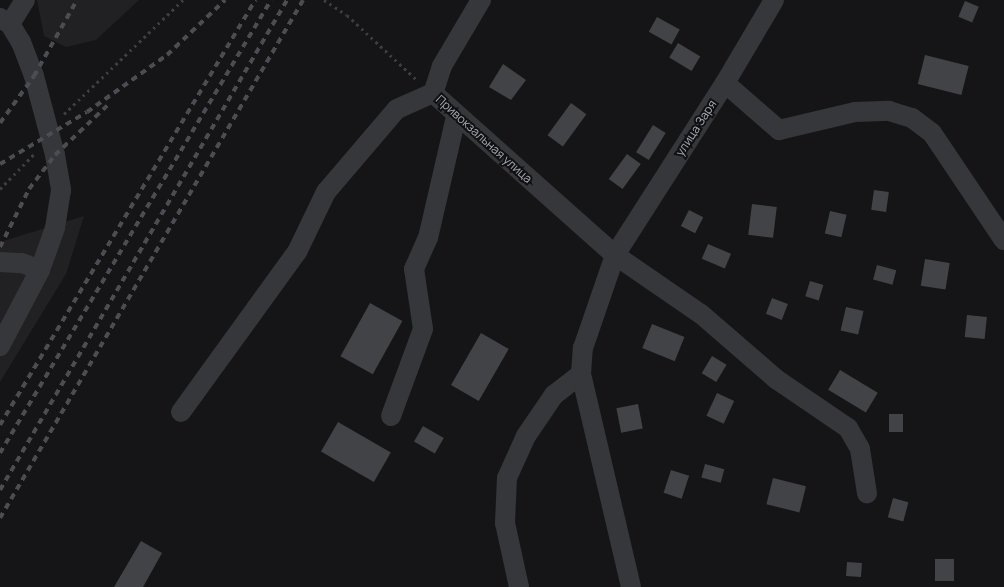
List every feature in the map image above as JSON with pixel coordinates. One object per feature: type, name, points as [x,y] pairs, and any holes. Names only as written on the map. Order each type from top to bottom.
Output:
[{"type":"street","points":[[0,346],[40,270],[55,228],[61,190],[50,134],[21,42],[5,21],[25,0]]},
{"type":"street","name":"Привокзальная улица","points":[[481,0],[442,66],[433,93],[456,117],[615,255],[701,314],[776,380],[848,428],[860,449],[867,493]]},
{"type":"street","name":"улица Заря","points":[[631,587],[581,374],[584,348],[615,255],[726,83],[774,0]]},
{"type":"street","points":[[726,83],[779,130],[855,112],[889,111],[912,118],[932,133],[1004,240]]},
{"type":"street","points":[[181,412],[297,252],[326,192],[397,109],[433,93]]},
{"type":"street","points":[[391,416],[423,329],[414,269],[428,238],[456,117]]},
{"type":"street","points":[[0,262],[22,263],[40,270]]},
{"type":"street","points":[[519,587],[505,523],[507,478],[526,436],[550,402],[581,374]]},
{"type":"path","points":[[0,189],[50,134],[183,0]]},
{"type":"path","points":[[324,0],[347,15],[433,93]]},
{"type":"shaded area","points":[[37,0],[139,0],[96,40],[66,47],[44,36]]},
{"type":"shaded area","points":[[84,216],[66,274],[0,382],[0,242]]},
{"type":"building","points":[[965,1],[979,7],[972,23],[958,17]]},
{"type":"building","points":[[657,17],[680,30],[671,44],[649,32]]},
{"type":"building","points":[[678,43],[700,56],[692,71],[669,58]]},
{"type":"building","points":[[925,55],[969,66],[961,95],[918,84]]},
{"type":"building","points":[[503,64],[526,80],[511,100],[489,87]]},
{"type":"building","points":[[571,103],[586,114],[563,147],[547,135]]},
{"type":"building","points":[[653,125],[666,133],[649,160],[636,152]]},
{"type":"building","points":[[627,154],[641,164],[623,189],[609,179]]},
{"type":"building","points":[[874,190],[889,192],[886,212],[871,210]]},
{"type":"building","points":[[752,204],[777,207],[773,238],[748,235]]},
{"type":"building","points":[[689,210],[703,217],[695,233],[681,226]]},
{"type":"building","points":[[830,211],[847,215],[841,237],[825,233]]},
{"type":"building","points":[[708,244],[731,254],[725,268],[702,259]]},
{"type":"building","points":[[925,259],[950,263],[945,290],[921,286]]},
{"type":"building","points":[[877,265],[896,270],[892,285],[873,279]]},
{"type":"building","points":[[810,281],[823,285],[819,300],[805,296]]},
{"type":"building","points":[[772,298],[788,304],[782,320],[766,314]]},
{"type":"building","points":[[370,303],[402,321],[373,374],[340,356]]},
{"type":"building","points":[[846,307],[864,311],[858,334],[841,330]]},
{"type":"building","points":[[967,315],[987,317],[985,339],[965,337]]},
{"type":"building","points":[[652,324],[684,337],[675,361],[642,348]]},
{"type":"building","points":[[481,333],[509,349],[479,401],[451,385]]},
{"type":"building","points":[[712,356],[727,365],[716,382],[702,373]]},
{"type":"building","points":[[840,370],[878,393],[866,412],[828,390]]},
{"type":"building","points":[[717,393],[734,401],[724,424],[706,416]]},
{"type":"building","points":[[638,404],[643,429],[621,433],[616,408]]},
{"type":"building","points":[[889,414],[903,414],[903,432],[889,432]]},
{"type":"building","points":[[338,422],[391,452],[374,482],[321,451]]},
{"type":"building","points":[[423,426],[444,438],[435,454],[414,442]]},
{"type":"building","points":[[705,464],[724,469],[721,483],[701,478]]},
{"type":"building","points":[[671,470],[689,476],[682,499],[664,493]]},
{"type":"building","points":[[773,478],[806,486],[799,512],[766,504]]},
{"type":"building","points":[[893,498],[908,502],[903,521],[888,517]]},
{"type":"building","points":[[141,541],[162,553],[143,587],[114,587]]},
{"type":"building","points":[[935,559],[954,559],[954,581],[935,581]]},
{"type":"building","points":[[847,562],[862,563],[861,577],[846,576]]},
{"type":"railway","points":[[0,123],[34,76],[77,0]]},
{"type":"railway","points":[[0,164],[87,112],[167,55],[225,0]]},
{"type":"railway","points":[[0,425],[255,0]]},
{"type":"railway","points":[[0,453],[271,0]]},
{"type":"railway","points":[[0,490],[287,0]]},
{"type":"railway","points":[[0,518],[303,0]]},
{"type":"railway","points":[[0,247],[29,189],[55,155],[109,104]]}]
